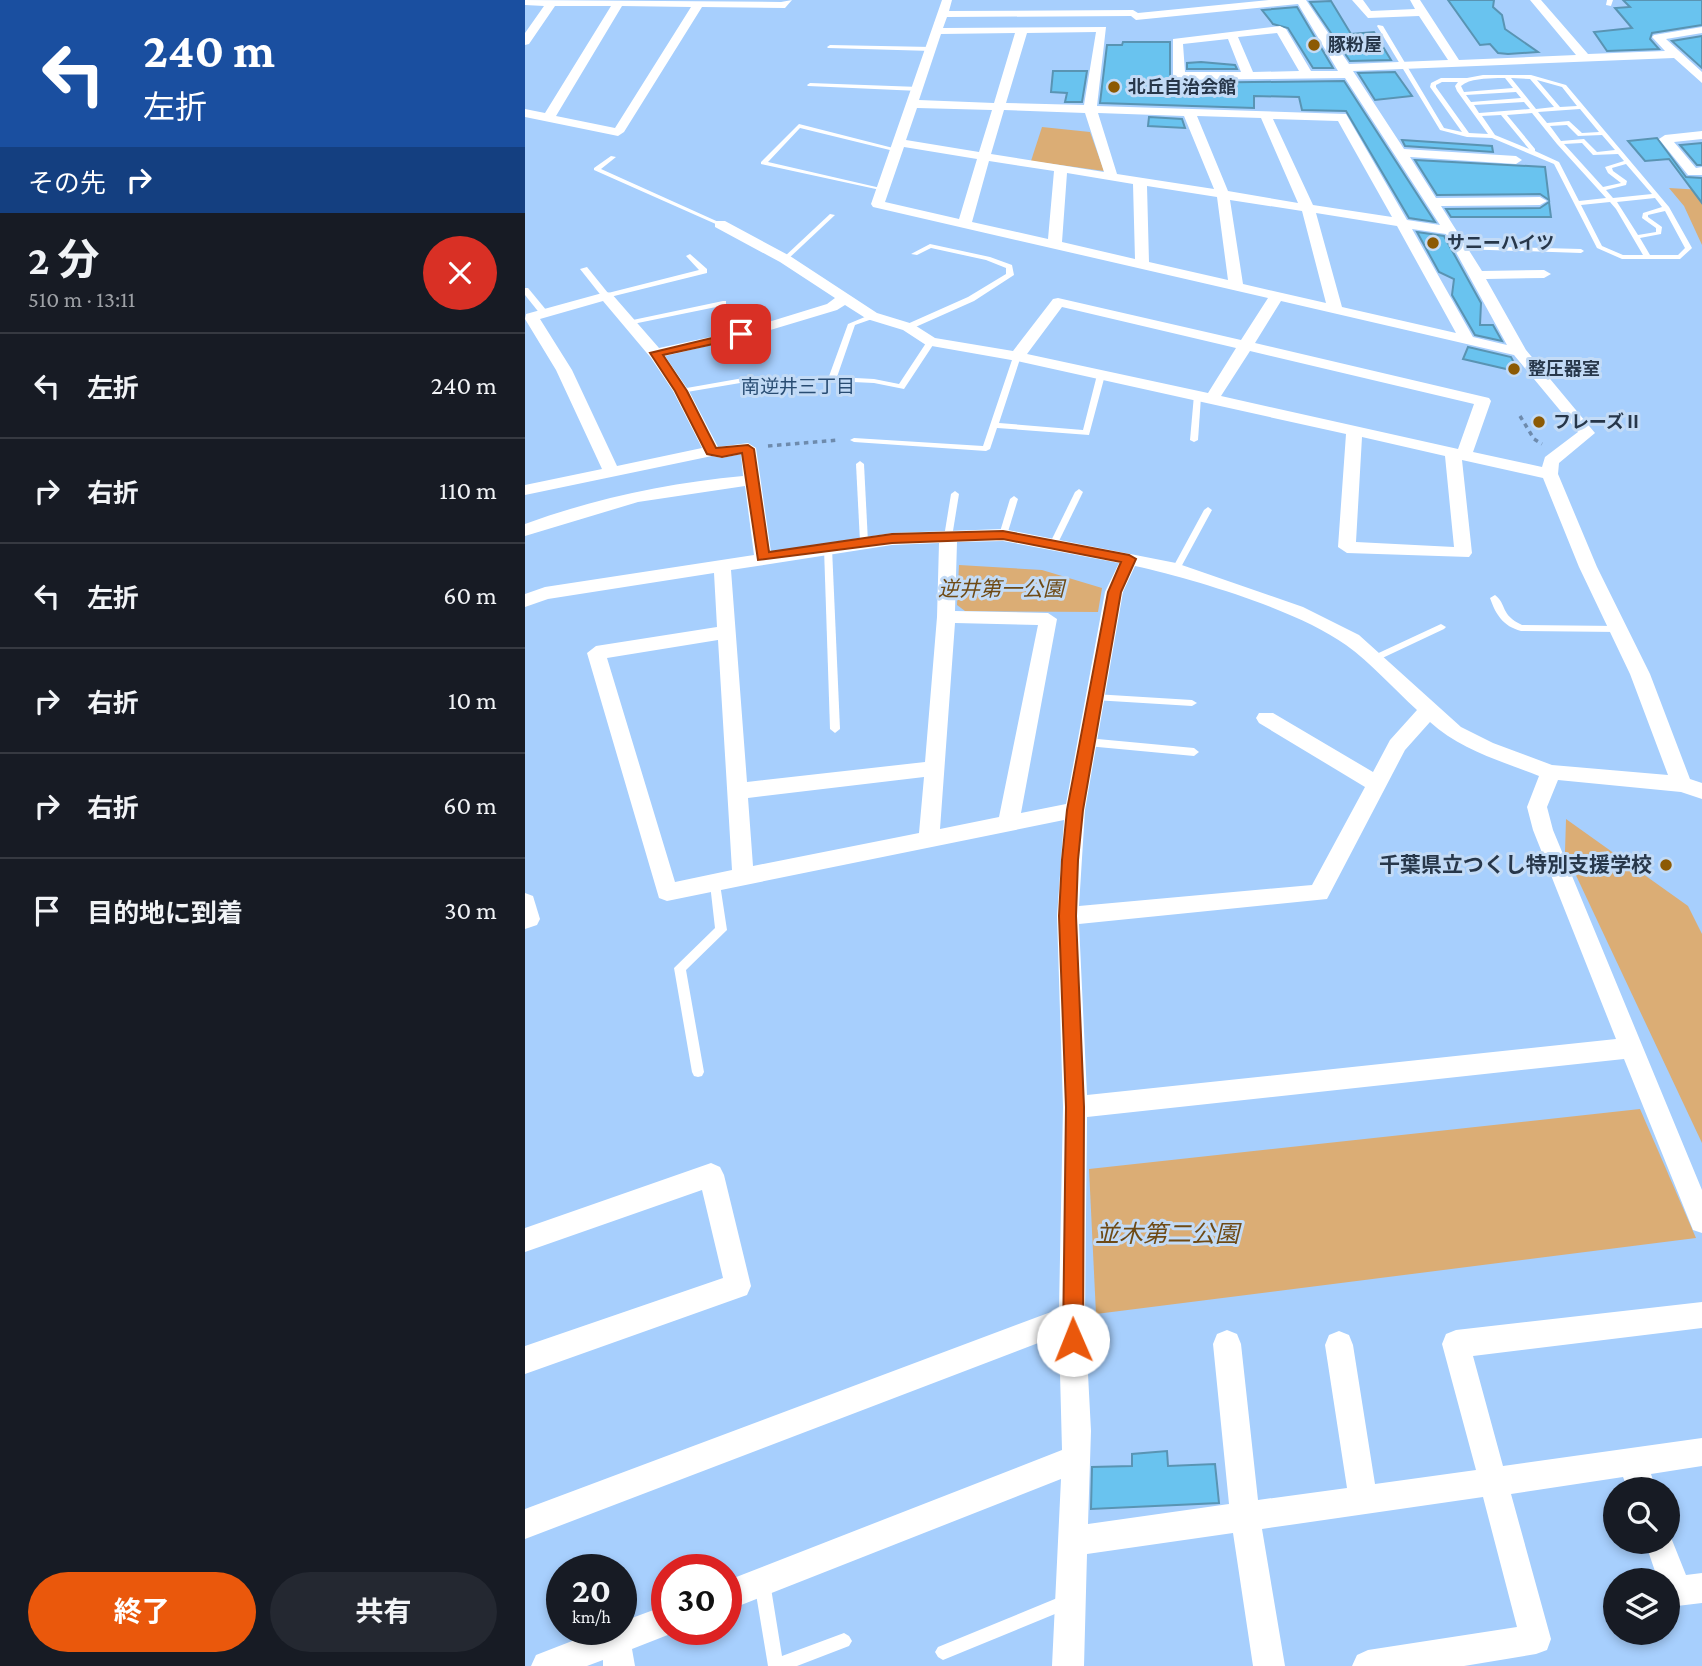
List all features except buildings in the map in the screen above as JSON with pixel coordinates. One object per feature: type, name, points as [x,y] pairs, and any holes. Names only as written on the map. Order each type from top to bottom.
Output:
[{"type":"street","points":[[525,2],[785,5],[787,0]]},
{"type":"street","points":[[947,0],[879,204],[1519,352]]},
{"type":"street","points":[[1159,0],[1164,14]]},
{"type":"street","points":[[942,14],[1164,14],[1301,0],[1344,71],[1401,223],[1468,341]]},
{"type":"street","points":[[1357,0],[1369,17],[1423,12]]},
{"type":"street","points":[[1415,0],[1456,64]]},
{"type":"street","points":[[1535,0],[1585,58]]},
{"type":"street","points":[[525,41],[552,1]]},
{"type":"street","points":[[548,118],[619,2]]},
{"type":"street","points":[[525,113],[618,132],[698,5]]},
{"type":"street","points":[[938,31],[1102,29],[1090,109],[1112,177]]},
{"type":"street","points":[[1307,74],[1280,29],[1177,41],[1179,76],[1307,74],[1675,54]]},
{"type":"street","points":[[964,224],[1022,30]]},
{"type":"street","points":[[1702,30],[1658,37],[1702,79]]},
{"type":"street","points":[[1231,33],[1248,75]]},
{"type":"street","points":[[914,104],[1342,117],[1367,130],[1400,153],[1462,248],[1519,352],[1587,433],[1551,461],[1550,474],[1640,674],[1682,784]]},
{"type":"street","points":[[1189,113],[1223,195],[1236,287]]},
{"type":"street","points":[[1265,114],[1308,209],[1335,309]]},
{"type":"street","points":[[1702,135],[1665,139],[1693,172],[1702,171]]},
{"type":"street","points":[[899,147],[984,156],[1451,230]]},
{"type":"street","points":[[1400,153],[1516,160]]},
{"type":"street","points":[[1055,244],[1061,169]]},
{"type":"street","points":[[1140,181],[1142,265]]},
{"type":"street","points":[[1433,202],[1540,201]]},
{"type":"street","points":[[720,224],[785,259],[872,316],[908,327],[931,342],[1017,356],[1550,474]]},
{"type":"street","points":[[1478,275],[1544,274]]},
{"type":"street","points":[[611,471],[564,370],[533,316],[606,296],[656,353],[681,391],[712,451]]},
{"type":"street","points":[[1205,398],[1276,297]]},
{"type":"street","points":[[656,353],[745,333],[832,307],[843,299]]},
{"type":"street","points":[[1017,356],[1058,302],[1483,401],[1459,454],[1463,553],[1347,547],[1354,431]]},
{"type":"street","points":[[525,490],[712,451],[722,453],[748,449],[763,557]]},
{"type":"street","points":[[525,530],[561,515],[703,485],[754,480]]},
{"type":"street","points":[[525,601],[545,593],[864,542],[1003,535],[1055,543],[1176,569],[1297,611],[1352,640],[1454,732],[1551,772],[1682,784],[1702,791]]},
{"type":"street","points":[[929,841],[946,617],[948,537]]},
{"type":"street","points":[[1068,1666],[1075,1541],[1073,1460],[1077,1431],[1072,1317],[1075,1107],[1067,916],[1075,810],[1094,697],[1114,592],[1129,559]]},
{"type":"street","points":[[722,565],[743,878]]},
{"type":"street","points":[[946,617],[1048,620],[1008,824]]},
{"type":"street","points":[[726,632],[596,653],[667,892],[1075,810]]},
{"type":"street","points":[[1067,916],[1319,892],[1397,745],[1430,709]]},
{"type":"street","points":[[1266,718],[1376,784]]},
{"type":"street","points":[[738,791],[935,768]]},
{"type":"street","points":[[1551,772],[1537,807],[1543,830],[1702,1221]]},
{"type":"street","points":[[525,902],[529,919],[525,920]]},
{"type":"street","points":[[1075,1107],[1633,1048]]},
{"type":"street","points":[[525,1240],[711,1175],[737,1286],[525,1360]]},
{"type":"street","points":[[1369,1666],[1536,1639],[1456,1344],[1702,1315]]},
{"type":"street","points":[[525,1524],[1072,1317]]},
{"type":"street","points":[[1227,1344],[1245,1517],[1269,1666]]},
{"type":"street","points":[[1339,1345],[1363,1500]]},
{"type":"street","points":[[1075,1541],[1702,1452]]},
{"type":"street","points":[[742,1590],[1073,1460]]},
{"type":"street","points":[[1632,1462],[1638,1477]]},
{"type":"street","points":[[1664,1554],[1677,1591],[1702,1588]]},
{"type":"street","points":[[547,1666],[618,1653],[651,1631]]},
{"type":"lane","points":[[1380,26],[1442,129],[1467,135],[1493,136],[1557,163],[1599,247],[1622,257],[1679,257],[1689,248],[1667,208],[1565,86],[1553,79],[1531,77],[1441,80],[1433,84],[1467,135]]},
{"type":"lane","points":[[830,47],[932,49]]},
{"type":"lane","points":[[1531,77],[1559,109]]},
{"type":"lane","points":[[1508,78],[1559,143],[1613,200],[1648,257]]},
{"type":"lane","points":[[1467,80],[1458,86],[1493,136]]},
{"type":"lane","points":[[810,85],[919,89]]},
{"type":"lane","points":[[1462,94],[1517,90]]},
{"type":"lane","points":[[1469,104],[1525,100]]},
{"type":"lane","points":[[1477,115],[1582,107]]},
{"type":"lane","points":[[1503,113],[1534,153]]},
{"type":"lane","points":[[1545,125],[1569,122],[1580,135],[1604,134]]},
{"type":"lane","points":[[883,190],[763,163],[799,127],[899,147]]},
{"type":"lane","points":[[1559,143],[1584,141],[1595,154],[1620,152]]},
{"type":"lane","points":[[613,157],[596,169],[720,224]]},
{"type":"lane","points":[[1603,189],[1625,184],[1625,181],[1610,172],[1608,167],[1628,162]]},
{"type":"lane","points":[[1577,203],[1657,196]]},
{"type":"lane","points":[[1636,237],[1659,233],[1659,227],[1645,218],[1645,214],[1667,208]]},
{"type":"lane","points":[[785,259],[832,215]]},
{"type":"lane","points":[[908,327],[971,299],[1010,275],[1009,267],[988,258],[930,246],[915,254]]},
{"type":"lane","points":[[1462,248],[1581,251]]},
{"type":"lane","points":[[584,269],[606,296],[704,271],[690,256]]},
{"type":"lane","points":[[525,290],[533,316]]},
{"type":"lane","points":[[628,323],[723,303]]},
{"type":"lane","points":[[872,316],[852,324],[832,379],[874,381],[901,387],[931,342]]},
{"type":"lane","points":[[854,440],[986,449],[1017,356]]},
{"type":"lane","points":[[995,425],[1086,433],[1101,375]]},
{"type":"lane","points":[[681,391],[749,379]]},
{"type":"lane","points":[[1194,440],[1205,398]]},
{"type":"lane","points":[[860,464],[864,542]]},
{"type":"lane","points":[[1055,543],[1079,492]]},
{"type":"lane","points":[[948,537],[955,494]]},
{"type":"lane","points":[[1003,535],[1014,499]]},
{"type":"lane","points":[[1176,569],[1208,510]]},
{"type":"lane","points":[[828,548],[835,729]]},
{"type":"lane","points":[[1495,598],[1499,612],[1508,624],[1521,628],[1618,629]]},
{"type":"lane","points":[[1373,659],[1441,626]]},
{"type":"lane","points":[[1094,697],[1192,704]]},
{"type":"lane","points":[[1087,742],[1194,752]]},
{"type":"lane","points":[[698,1072],[680,968],[721,930],[715,884]]},
{"type":"lane","points":[[762,1582],[776,1666],[844,1641]]},
{"type":"lane","points":[[943,1652],[1073,1600]]},
{"type":"path","points":[[1520,416],[1533,432],[1534,439]]},
{"type":"path","points":[[748,449],[817,439],[854,440]]},
{"type":"green space","points":[[1042,127],[1090,132],[1104,171],[1031,161]]},
{"type":"green space","points":[[1669,188],[1702,190],[1702,245],[1684,206]]},
{"type":"green space","name":"逆井第一公園","points":[[959,565],[1042,570],[1102,588],[1098,612],[965,611],[957,605]]},
{"type":"green space","points":[[1566,819],[1688,906],[1702,934],[1702,1143],[1565,852]]},
{"type":"green space","name":"並木第二公園","points":[[1640,1109],[1696,1238],[1096,1314],[1089,1169]]},
{"type":"place","name":"豚粉屋","points":[[1314,45]]},
{"type":"place","name":"北丘自治会館","points":[[1114,87]]},
{"type":"place","name":"サニーハイツ","points":[[1433,243]]},
{"type":"place","name":"整圧器室","points":[[1514,369]]},
{"type":"place","name":"フレーズⅡ","points":[[1539,422]]},
{"type":"place","name":"千葉県立つくし特別支援学校","points":[[1666,865]]},
{"type":"district","name":"南逆井三丁目","points":[[798,386]]},
{"type":"route","points":[[741,334],[656,353],[681,391],[712,451],[722,453],[748,449],[763,557],[892,539],[1003,535],[1129,559],[1114,592],[1075,810],[1070,860],[1067,916],[1075,1107],[1073,1340]]}]
